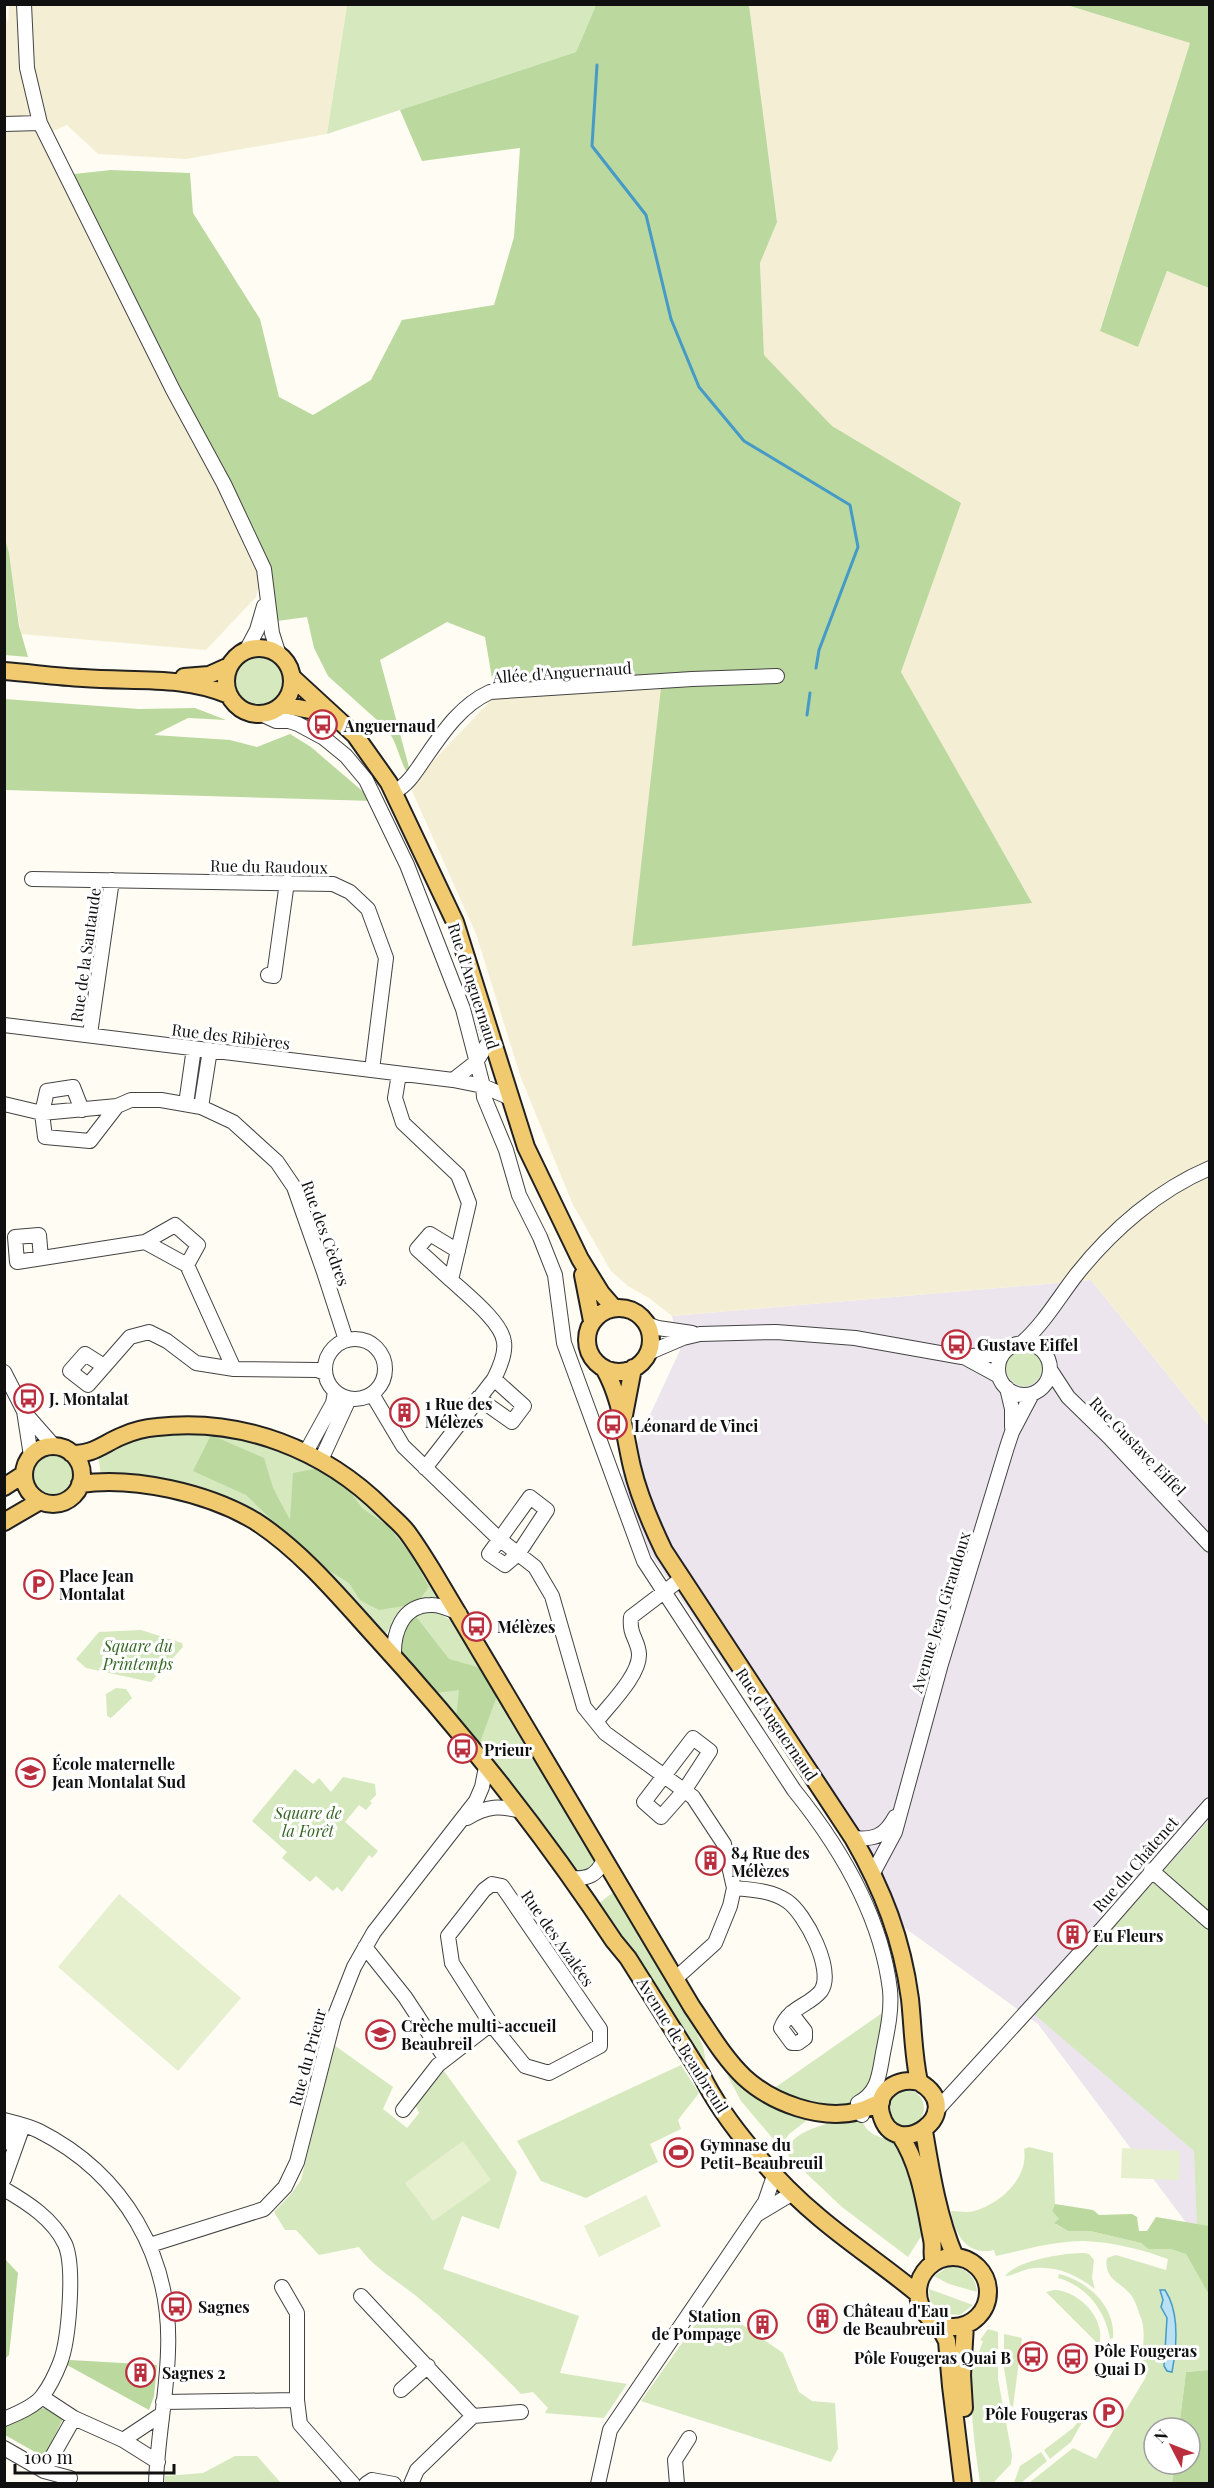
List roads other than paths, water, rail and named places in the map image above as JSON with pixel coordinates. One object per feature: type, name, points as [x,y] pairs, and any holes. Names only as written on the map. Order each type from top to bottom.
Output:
[{"type":"main road","points":[[4,671],[83,678],[162,680],[192,684],[229,695],[242,709],[261,714],[276,710],[282,705],[290,693],[293,678],[288,663],[278,652],[263,647],[247,649],[240,653],[229,666],[208,675],[162,680]]},
{"type":"main road","points":[[229,666],[226,681],[229,695]]},
{"type":"main road","name":"Rue d'Anguernaud","points":[[293,678],[355,735],[394,792],[455,922],[525,1147],[580,1259],[601,1293],[614,1308]]},
{"type":"main road","name":"Rue d'Anguernaud","points":[[282,705],[315,711],[344,726]]},
{"type":"main road","name":"Rue d'Anguernaud","points":[[580,1259],[592,1321],[588,1329],[588,1349],[592,1359],[604,1368],[611,1382],[624,1419],[632,1470],[648,1518],[681,1579],[853,1838],[873,1873],[895,1926],[910,2000],[911,2035],[924,2086],[934,2098],[935,2112]]},
{"type":"main road","points":[[592,1321],[606,1310],[625,1308],[635,1312],[646,1324],[651,1338],[648,1353],[633,1368],[618,1372],[604,1368]]},
{"type":"main road","name":"Rue d'Anguernaud","points":[[624,1419],[633,1368]]},
{"type":"main road","name":"Avenue de Beaubreuil","points":[[71,1453],[83,1454],[121,1436],[158,1426],[218,1427],[264,1436],[306,1452],[368,1493],[406,1530],[459,1613],[675,1979],[728,2059],[745,2078],[766,2094],[814,2111],[861,2113],[881,2102]]},
{"type":"main road","points":[[54,1446],[71,1453],[80,1467],[80,1484],[76,1492],[62,1502],[40,1501],[28,1490],[24,1474],[31,1456],[45,1447],[54,1446]]},
{"type":"main road","points":[[4,1487],[24,1474]]},
{"type":"main road","name":"Avenue de Beaubreuil","points":[[80,1484],[110,1481],[167,1489],[204,1499],[243,1515],[276,1536],[296,1553],[394,1657],[522,1811],[628,1958],[710,2091],[738,2131],[793,2193],[821,2219],[898,2276],[918,2294]]},
{"type":"main road","points":[[4,1522],[40,1501]]},
{"type":"main road","name":"Rue d'Anguernaud","points":[[881,2102],[888,2088],[894,2084],[903,2065],[911,2035]]},
{"type":"main road","points":[[894,2084],[910,2080],[924,2086]]},
{"type":"main road","points":[[881,2102],[880,2113],[884,2122],[900,2135],[909,2149],[924,2197],[934,2262]]},
{"type":"main road","points":[[900,2135],[913,2135],[924,2131],[931,2124],[935,2112]]},
{"type":"main road","points":[[924,2131],[929,2166],[948,2242],[955,2257]]},
{"type":"main road","points":[[938,2324],[951,2327],[965,2325],[979,2316],[984,2308],[988,2287],[985,2276],[967,2259],[955,2257],[934,2262],[922,2276],[918,2294],[921,2306],[938,2324],[948,2341],[963,2484]]},
{"type":"main road","points":[[965,2325],[963,2398],[974,2484]]},
{"type":"street","points":[[24,4],[27,68],[40,123],[168,380],[224,484],[264,569],[266,598],[278,652]]},
{"type":"street","points":[[4,124],[40,123]]},
{"type":"street","points":[[247,649],[258,630],[266,598]]},
{"type":"street","name":"Allée d'Anguernaud","points":[[394,792],[414,774],[451,723],[465,708],[490,692],[777,676]]},
{"type":"street","points":[[261,714],[276,721],[298,724],[324,738],[346,756],[366,780],[407,865],[463,1009],[484,1097],[506,1150],[519,1195],[540,1237],[555,1275],[564,1343],[598,1432],[636,1544],[644,1561],[794,1790],[820,1822],[849,1869],[876,1928],[890,1990],[890,2019],[876,2087],[869,2097],[858,2103],[861,2113]]},
{"type":"street","name":"Rue du Raudoux","points":[[32,879],[287,882],[333,884],[350,892],[368,909],[386,958],[372,1070]]},
{"type":"street","name":"Rue de la Santaude","points":[[90,1034],[112,880]]},
{"type":"street","points":[[268,975],[274,976],[287,882]]},
{"type":"street","name":"Rue des Ribières","points":[[4,1025],[453,1080],[483,1086],[508,1097]]},
{"type":"street","points":[[453,1080],[476,1062],[492,1037]]},
{"type":"street","points":[[186,1104],[194,1048]]},
{"type":"street","points":[[201,1107],[210,1050]]},
{"type":"street","points":[[399,1074],[395,1098],[403,1123],[458,1175],[469,1203],[452,1280]]},
{"type":"street","points":[[82,1110],[73,1087],[47,1091],[42,1113],[45,1137],[90,1141],[117,1106]]},
{"type":"street","name":"Rue des Cèdres","points":[[4,1104],[42,1113],[117,1106],[131,1100],[161,1100],[201,1107],[233,1122],[277,1162],[294,1187],[345,1340]]},
{"type":"street","points":[[1023,1342],[1045,1319],[1076,1275],[1105,1241],[1147,1205],[1209,1168]]},
{"type":"street","points":[[41,1258],[145,1242],[175,1225],[198,1245],[187,1265]]},
{"type":"street","points":[[425,1468],[494,1379],[500,1366],[504,1341],[492,1318],[417,1249],[430,1234],[458,1251]]},
{"type":"street","points":[[145,1242],[187,1265],[234,1369]]},
{"type":"street","points":[[1003,1353],[998,1368],[999,1376],[1007,1388],[1018,1394],[1035,1393],[1048,1381],[1051,1371],[1046,1353],[1045,1319]]},
{"type":"street","points":[[646,1324],[700,1334]]},
{"type":"street","points":[[104,1366],[130,1336],[149,1332],[167,1341],[196,1363],[234,1369],[317,1370],[325,1373]]},
{"type":"street","points":[[648,1353],[683,1338],[700,1334],[776,1332],[855,1338],[962,1356],[1003,1353],[1023,1342],[1032,1343],[1046,1353]]},
{"type":"street","points":[[345,1340],[364,1340],[380,1351],[385,1369],[384,1378],[372,1394],[365,1397],[350,1399],[335,1392],[325,1373],[325,1362],[329,1353],[345,1340]]},
{"type":"street","points":[[962,1356],[999,1376]]},
{"type":"street","name":"Rue Gustave Eiffel","points":[[1051,1371],[1068,1397],[1109,1437],[1209,1545]]},
{"type":"street","points":[[4,1372],[24,1411],[54,1446]]},
{"type":"street","points":[[478,1398],[512,1422],[524,1406],[494,1379]]},
{"type":"street","name":"Avenue Jean Giraudoux","points":[[1007,1388],[1012,1409],[1012,1432]]},
{"type":"street","points":[[306,1452],[333,1403],[335,1392]]},
{"type":"street","name":"Rue Gustave Eiffel","points":[[1035,1393],[1068,1397]]},
{"type":"street","name":"Avenue Jean Giraudoux","points":[[873,1873],[890,1846],[941,1664],[1012,1432],[1035,1393]]},
{"type":"street","points":[[372,1394],[403,1446],[498,1538],[535,1568],[552,1596],[584,1707],[605,1733],[693,1797],[724,1844],[734,1888],[730,1906],[715,1943],[675,1979]]},
{"type":"street","points":[[321,1460],[350,1399]]},
{"type":"street","points":[[24,1411],[31,1456]]},
{"type":"street","points":[[498,1538],[530,1497],[547,1510],[518,1554]]},
{"type":"street","points":[[596,1722],[638,1667],[638,1646],[632,1636],[632,1617],[681,1579]]},
{"type":"street","points":[[394,1657],[399,1623],[412,1610],[432,1604],[459,1613]]},
{"type":"street","points":[[693,1738],[710,1751],[684,1791],[661,1817],[644,1802],[663,1775],[693,1738]]},
{"type":"street","name":"Rue du Prieur","points":[[150,2245],[264,2209],[285,2187],[297,2163],[340,2000],[365,1947],[374,1932],[476,1801],[486,1767]]},
{"type":"street","name":"Avenue Jean Giraudoux","points":[[853,1838],[868,1839],[881,1836],[890,1827],[902,1802]]},
{"type":"street","name":"Rue du Châtenet","points":[[935,2112],[1101,1930],[1209,1805]]},
{"type":"street","name":"Rue du Prieur","points":[[462,1820],[482,1808],[497,1807],[522,1811]]},
{"type":"street","points":[[571,1878],[585,1879],[595,1875],[604,1860]]},
{"type":"street","points":[[1151,1870],[1209,1922]]},
{"type":"street","name":"Rue des Azalées","points":[[492,1884],[502,1886],[600,2029],[600,2046],[549,2073],[525,2066],[491,2024],[452,1963],[448,1936],[484,1890],[492,1884]]},
{"type":"street","points":[[734,1888],[765,1891],[788,1901],[803,1916],[817,1942],[825,1975],[821,1990],[791,2013]]},
{"type":"street","points":[[365,1947],[405,1997],[446,2058]]},
{"type":"street","points":[[404,2110],[446,2058],[491,2024]]},
{"type":"street","name":"Rue du Châtenet","points":[[924,2086],[944,2089],[966,2078]]},
{"type":"street","points":[[13,2123],[38,2130],[85,2158],[122,2196],[150,2245],[167,2300],[168,2350],[156,2484]]},
{"type":"street","points":[[4,2143],[13,2123]]},
{"type":"street","points":[[4,2179],[13,2123]]},
{"type":"street","points":[[598,2484],[610,2430],[757,2215],[769,2193],[775,2173]]},
{"type":"street","points":[[4,2189],[31,2205],[50,2223],[65,2245],[70,2296],[65,2346],[61,2362],[42,2397],[4,2420]]},
{"type":"street","points":[[757,2215],[793,2193]]},
{"type":"street","points":[[282,2287],[297,2313],[297,2400],[300,2424],[353,2484]]},
{"type":"street","points":[[361,2296],[473,2416]]},
{"type":"street","points":[[401,2390],[428,2366]]},
{"type":"street","points":[[42,2397],[74,2418],[123,2440],[158,2463]]},
{"type":"street","points":[[123,2440],[163,2408],[297,2400]]},
{"type":"street","points":[[408,2483],[417,2470],[473,2416],[521,2412]]},
{"type":"street","points":[[44,2471],[74,2418]]},
{"type":"street","points":[[677,2484],[675,2460],[689,2438]]},
{"type":"street","points":[[4,2448],[44,2471],[70,2478]]},
{"type":"street","points":[[366,2484],[372,2480],[394,2484]]},
{"type":"water","points":[[1160,2290],[1165,2290],[1170,2299],[1175,2319],[1176,2341],[1172,2372],[1167,2371],[1164,2366],[1167,2318],[1161,2307],[1163,2300]]},
{"type":"waterway","points":[[597,65],[592,146],[646,215],[671,319],[699,387],[744,441],[850,505],[858,547],[819,650],[816,668]]},
{"type":"waterway","points":[[807,715],[810,693]]},
{"type":"place","name":"Anguernaud","points":[[323,725]]},
{"type":"place","name":"Gustave Eiffel","points":[[956,1344]]},
{"type":"place","name":"J. Montalat","points":[[28,1398]]},
{"type":"place","name":"1 Rue des Mélèzes","points":[[404,1412]]},
{"type":"place","name":"Léonard de Vinci","points":[[613,1425]]},
{"type":"place","name":"Place Jean Montalat","points":[[38,1584]]},
{"type":"place","name":"Mélèzes","points":[[476,1626]]},
{"type":"place","name":"Prieur","points":[[463,1749]]},
{"type":"place","name":"École maternelle Jean Montalat Sud","points":[[31,1772]]},
{"type":"place","name":"84 Rue des Mélèzes","points":[[710,1861]]},
{"type":"place","name":"Eu Fleurs","points":[[1072,1935]]},
{"type":"place","name":"Crèche multi-accueil Beaubreil","points":[[380,2034]]},
{"type":"place","name":"Gymnase du Petit-Beaubreuil","points":[[679,2153]]},
{"type":"place","name":"Sagnes","points":[[177,2306]]},
{"type":"place","name":"Château d'Eau de Beaubreuil","points":[[822,2319]]},
{"type":"place","name":"Station de Pompage","points":[[762,2324]]},
{"type":"place","name":"Pôle Fougeras Quai B","points":[[1032,2357]]},
{"type":"place","name":"Pôle Fougeras Quai D","points":[[1073,2359]]},
{"type":"place","name":"Sagnes 2","points":[[141,2372]]},
{"type":"place","name":"Pôle Fougeras","points":[[1109,2413]]},
{"type":"park label","name":"Square du Printemps","points":[[138,1654]]},
{"type":"park label","name":"Square de la Forêt","points":[[308,1821]]}]
